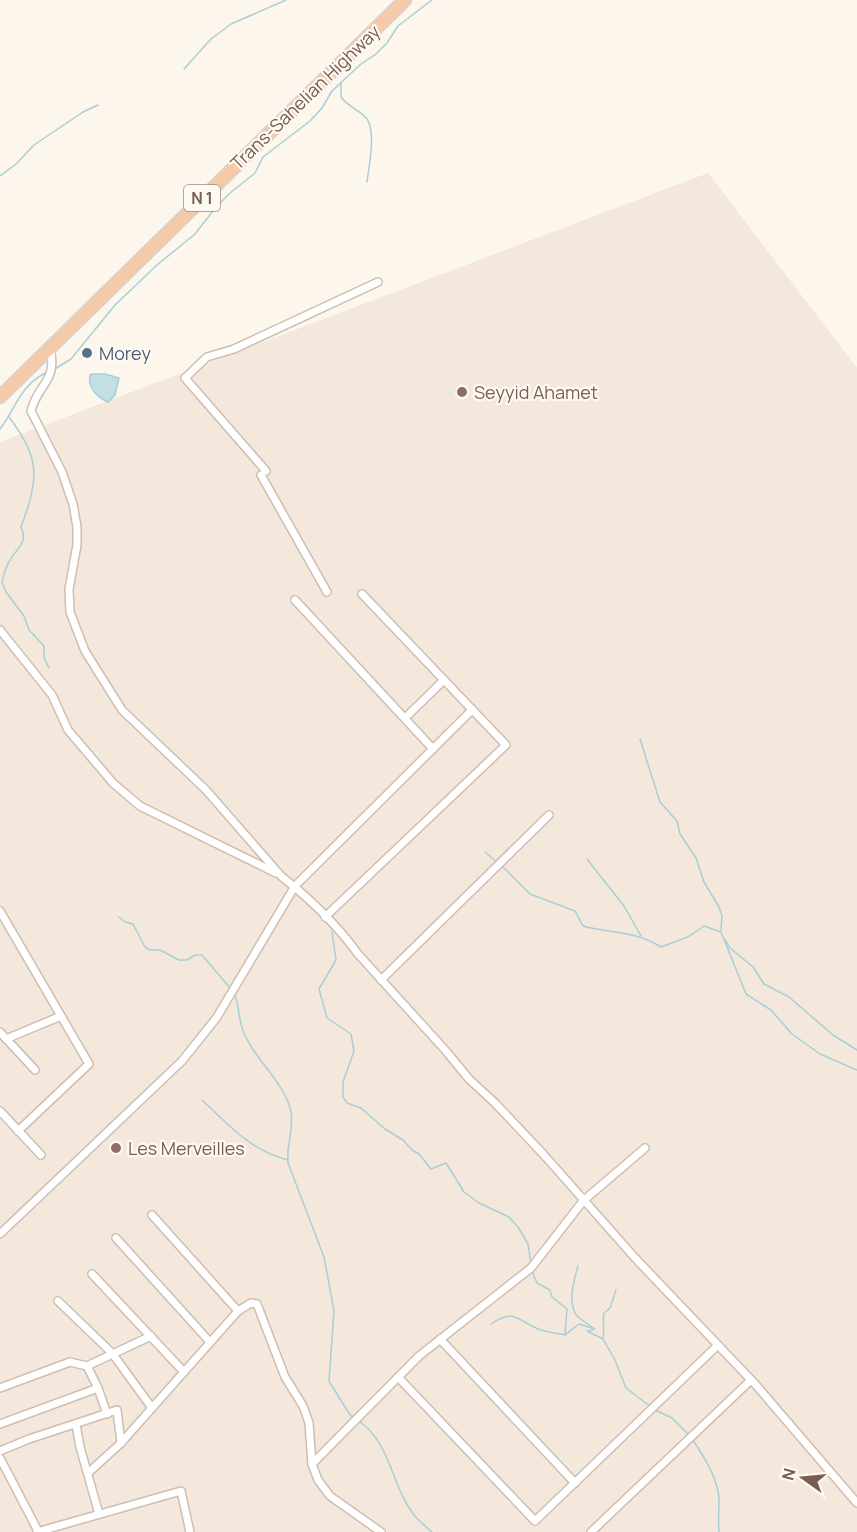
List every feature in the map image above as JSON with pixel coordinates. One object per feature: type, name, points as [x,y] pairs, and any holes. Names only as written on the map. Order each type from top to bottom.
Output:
[{"type":"highway","name":"Trans-Sahelian Highway","points":[[0,397],[405,0]]},
{"type":"street","points":[[327,592],[264,473],[185,378],[207,357],[234,349],[378,282]]},
{"type":"street","points":[[50,348],[53,366],[50,376],[33,403],[32,411],[62,472],[73,504],[77,545],[69,589],[70,612],[85,651],[122,710],[206,790],[281,876]]},
{"type":"street","points":[[325,917],[506,744],[362,594]]},
{"type":"street","points":[[295,600],[433,749]]},
{"type":"street","points":[[0,630],[52,695],[68,730],[113,783],[140,806],[281,876],[295,886],[469,1079],[544,1155],[751,1380],[857,1503]]},
{"type":"street","points":[[405,718],[444,680]]},
{"type":"street","points":[[0,1234],[182,1061],[217,1017],[295,886],[472,710]]},
{"type":"street","points":[[381,980],[549,815]]},
{"type":"street","points":[[0,911],[89,1064],[18,1131]]},
{"type":"street","points":[[6,1039],[61,1016]]},
{"type":"street","points":[[0,1032],[35,1070]]},
{"type":"street","points":[[0,1111],[42,1155]]},
{"type":"street","points":[[312,1464],[419,1356],[531,1268],[584,1201],[645,1148]]},
{"type":"street","points":[[152,1215],[238,1311]]},
{"type":"street","points":[[116,1238],[210,1342]]},
{"type":"street","points":[[92,1274],[184,1372]]},
{"type":"street","points":[[58,1301],[112,1353],[152,1408]]},
{"type":"street","points":[[88,1473],[121,1443],[238,1311],[251,1303],[256,1304],[285,1377],[303,1406],[309,1423],[312,1464],[318,1480],[330,1496],[381,1532]]},
{"type":"street","points":[[0,1388],[70,1362],[87,1366],[150,1336]]},
{"type":"street","points":[[440,1339],[575,1483]]},
{"type":"street","points":[[398,1377],[535,1521],[718,1345]]},
{"type":"street","points":[[87,1366],[107,1413]]},
{"type":"street","points":[[591,1532],[751,1380]]},
{"type":"street","points":[[0,1424],[98,1388]]},
{"type":"street","points":[[0,1451],[117,1410],[121,1443]]},
{"type":"street","points":[[76,1425],[99,1514]]},
{"type":"street","points":[[0,1458],[38,1531],[50,1530],[181,1491],[190,1532]]},
{"type":"shaded area","points":[[708,173],[857,368],[857,1532],[0,1532],[0,442]]},
{"type":"water","points":[[105,374],[119,378],[115,395],[108,402],[97,395],[92,388],[90,375]]},
{"type":"waterway","points":[[184,69],[211,39],[231,24],[286,0]]},
{"type":"waterway","points":[[53,370],[71,359],[115,305],[157,265],[195,234],[216,207],[255,173],[263,157],[310,121],[322,108],[332,91],[361,64],[376,54],[387,43],[398,26],[432,0]]},
{"type":"waterway","points":[[341,83],[341,97],[364,116],[370,125],[371,149],[367,182]]},
{"type":"waterway","points":[[0,176],[16,164],[34,145],[83,112],[98,105]]},
{"type":"waterway","points":[[0,429],[25,389],[48,372]]},
{"type":"waterway","points":[[9,417],[27,445],[32,458],[34,482],[21,527],[23,541],[8,564],[2,582],[6,592],[24,616],[29,630],[44,646],[44,658],[49,668]]},
{"type":"waterway","points":[[640,739],[660,802],[677,821],[680,834],[696,858],[704,882],[719,907],[722,916],[721,930]]},
{"type":"waterway","points":[[485,852],[498,863]]},
{"type":"waterway","points":[[587,859],[624,906],[641,936]]},
{"type":"waterway","points":[[502,866],[530,894],[575,911],[583,926],[632,935],[661,947],[688,937],[704,926],[721,932],[746,994],[771,1010],[792,1034],[820,1054],[857,1070]]},
{"type":"waterway","points":[[119,917],[133,924],[145,947],[150,950],[160,950],[179,960],[202,955],[231,989]]},
{"type":"waterway","points":[[332,932],[336,960],[319,989],[327,1018],[351,1034],[354,1051],[343,1082],[343,1097],[347,1103],[361,1108],[385,1129],[403,1140],[431,1169],[446,1163],[464,1192],[479,1203],[509,1217],[528,1244],[531,1264]]},
{"type":"waterway","points":[[725,940],[730,948],[753,967],[764,984],[789,997],[833,1035],[857,1050]]},
{"type":"waterway","points":[[234,993],[244,1033],[288,1101],[292,1125],[288,1163],[324,1257],[334,1311],[329,1381],[350,1415],[355,1418]]},
{"type":"waterway","points":[[202,1100],[231,1128],[252,1144],[288,1160]]},
{"type":"waterway","points":[[578,1266],[572,1291],[572,1304],[577,1316],[593,1328]]},
{"type":"waterway","points":[[532,1271],[537,1283],[550,1290],[552,1297],[567,1309],[565,1335],[579,1324],[595,1329]]},
{"type":"waterway","points":[[603,1338],[604,1313],[610,1308],[616,1290]]},
{"type":"waterway","points":[[491,1324],[499,1319],[512,1316],[541,1330],[565,1335]]},
{"type":"waterway","points":[[593,1330],[587,1331],[603,1339],[615,1360],[626,1388],[651,1407]]},
{"type":"waterway","points":[[655,1410],[672,1418],[689,1435]]},
{"type":"waterway","points":[[359,1421],[378,1441],[407,1505],[432,1532]]},
{"type":"waterway","points":[[692,1439],[706,1460],[716,1483],[719,1499],[719,1532]]},
{"type":"place","name":"Morey","points":[[87,353]]},
{"type":"place","name":"Seyyid Ahamet","points":[[462,392]]},
{"type":"place","name":"Les Merveilles","points":[[116,1148]]}]
